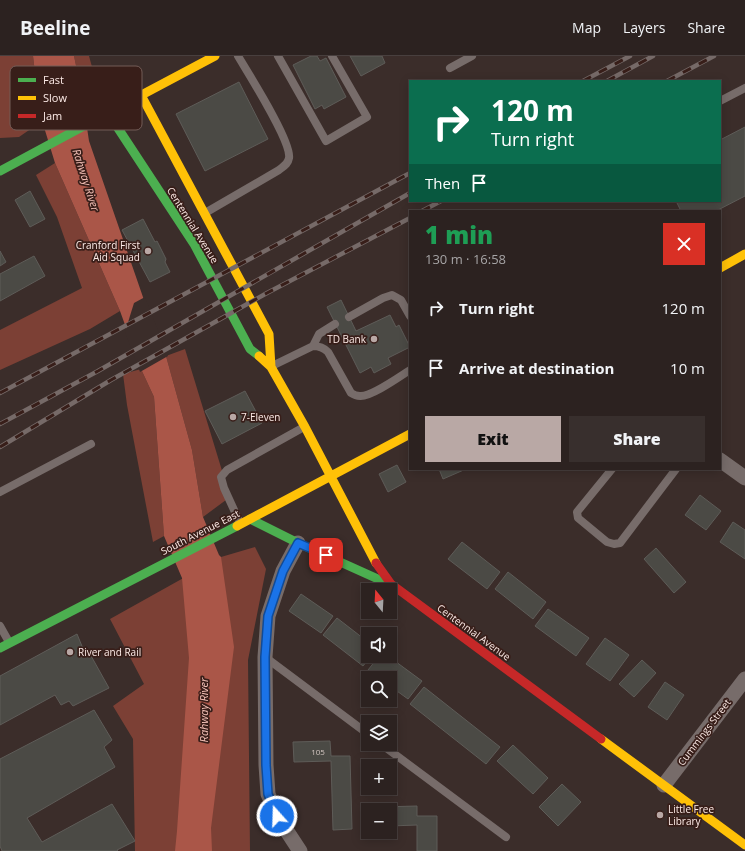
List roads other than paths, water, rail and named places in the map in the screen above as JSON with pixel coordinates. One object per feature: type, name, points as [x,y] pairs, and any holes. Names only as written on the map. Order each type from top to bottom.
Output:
[{"type":"street","points":[[142,94],[215,56]]},
{"type":"street","name":"Centennial Avenue","points":[[142,97],[269,334],[271,367]]},
{"type":"street","points":[[0,171],[76,130]]},
{"type":"street","name":"Centennial Avenue","points":[[119,130],[194,244],[250,349],[271,367],[376,564],[390,583]]},
{"type":"street","points":[[721,267],[745,254]]},
{"type":"street","name":"South Avenue East","points":[[0,648],[237,526],[409,435]]},
{"type":"street","points":[[721,461],[745,478]]},
{"type":"street","points":[[250,519],[298,543],[389,583]]},
{"type":"street","points":[[298,543],[283,571],[268,616],[265,657],[266,765],[268,794],[277,816],[300,851]]},
{"type":"street","name":"Centennial Avenue","points":[[397,588],[745,845]]},
{"type":"street","name":"Cummings Street","points":[[664,785],[745,679]]},
{"type":"lane","points":[[204,213],[280,170],[287,164],[290,158],[288,149],[273,117],[238,56]]},
{"type":"lane","points":[[278,56],[326,141],[367,117],[332,56]]},
{"type":"lane","points":[[450,68],[472,56]]},
{"type":"lane","points":[[721,100],[745,88]]},
{"type":"lane","points":[[349,317],[383,298],[392,295],[401,300],[409,314]]},
{"type":"lane","points":[[313,346],[319,334],[335,324]]},
{"type":"lane","points":[[271,367],[313,346],[320,346],[325,348],[328,352],[351,393],[361,397],[369,395],[409,371]]},
{"type":"lane","points":[[237,526],[221,477],[227,470],[304,427]]},
{"type":"lane","points":[[0,492],[91,444]]},
{"type":"lane","points":[[611,470],[577,512],[578,518],[607,542],[614,544],[620,543],[675,470]]},
{"type":"lane","points":[[0,626],[9,643]]},
{"type":"lane","points":[[265,657],[361,729]]},
{"type":"lane","points":[[390,751],[506,837]]},
{"type":"water","points":[[33,56],[74,56],[76,66],[34,66]]},
{"type":"water","name":"Rahway River","points":[[45,130],[87,130],[89,141],[144,300],[166,356],[192,450],[203,517],[221,557],[234,647],[211,828],[212,851],[175,851],[189,658],[182,578],[164,536],[154,397],[141,369],[120,311],[55,163]]},
{"type":"railway","points":[[585,80],[630,56]]},
{"type":"railway","points":[[609,80],[653,56]]},
{"type":"railway","points":[[669,80],[714,56]]},
{"type":"railway","points":[[0,393],[409,174]]},
{"type":"railway","points":[[0,424],[98,371],[409,194]]},
{"type":"railway","points":[[424,210],[439,202]]},
{"type":"railway","points":[[0,447],[111,380],[267,293],[409,219]]},
{"type":"place","name":"Cranford First Aid Squad","points":[[148,251]]},
{"type":"place","name":"TD Bank","points":[[374,339]]},
{"type":"place","name":"7-Eleven","points":[[233,417]]},
{"type":"place","name":"River and Rail","points":[[70,652]]},
{"type":"place","name":"Little Free Library","points":[[660,815]]}]
